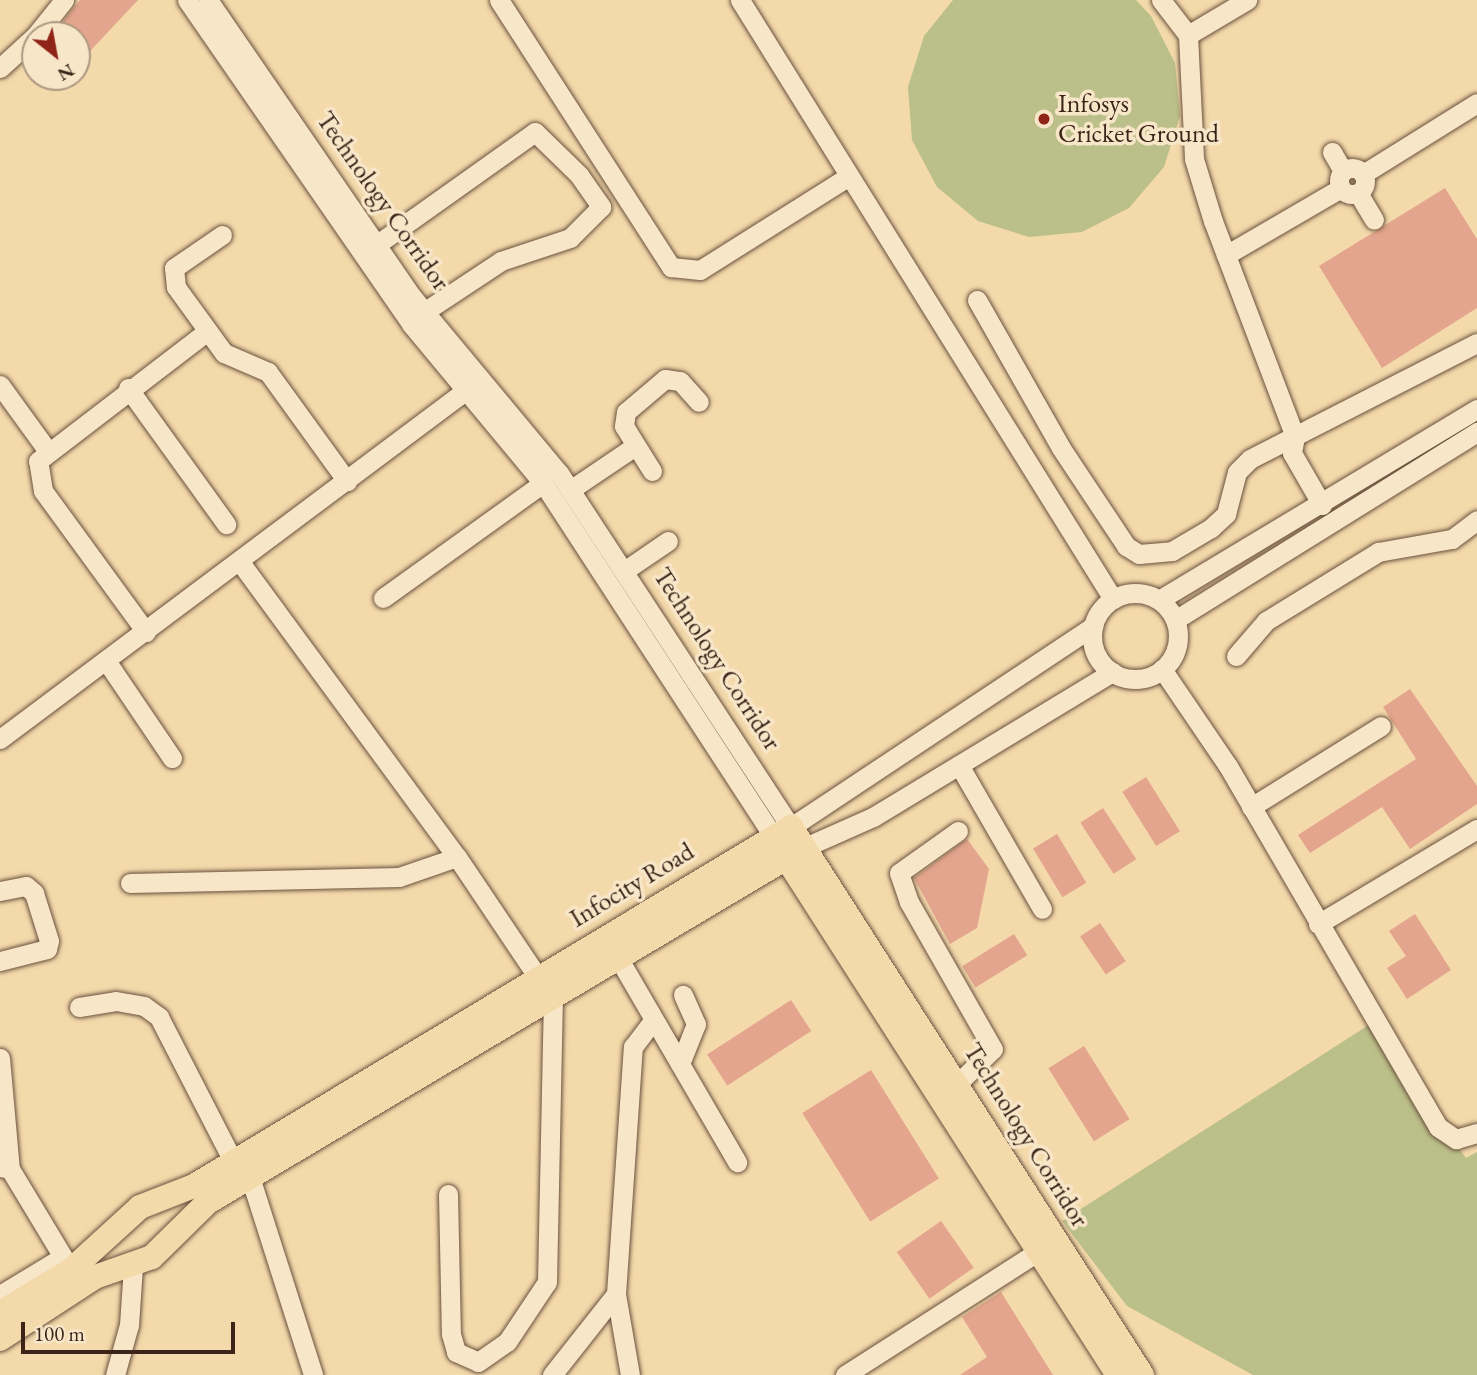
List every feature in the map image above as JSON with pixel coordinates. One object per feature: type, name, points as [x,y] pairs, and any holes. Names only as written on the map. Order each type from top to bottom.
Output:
[{"type":"main road","name":"Infocity Road","points":[[545,984],[615,954],[788,842]]},
{"type":"main road","name":"Infocity Road","points":[[0,1339],[140,1208],[201,1194],[545,984],[788,842]]},
{"type":"main road","name":"Technology Corridor","points":[[788,842],[959,1082],[1142,1375]]},
{"type":"main road","points":[[788,842],[1118,1375]]},
{"type":"main road","name":"Infocity Road","points":[[0,1313],[78,1266],[133,1266],[174,1241],[201,1194]]},
{"type":"street","points":[[48,21],[64,0]]},
{"type":"street","points":[[187,0],[543,483],[788,842]]},
{"type":"street","name":"Technology Corridor","points":[[208,0],[424,312],[472,386],[570,490],[624,571],[788,842]]},
{"type":"street","points":[[499,0],[671,267],[700,270],[846,178]]},
{"type":"street","points":[[740,0],[846,178],[1113,599]]},
{"type":"street","points":[[1161,0],[1188,35],[1194,159],[1226,255],[1295,437],[1292,453],[1322,505]]},
{"type":"street","points":[[1188,35],[1247,0]]},
{"type":"street","points":[[0,68],[21,49]]},
{"type":"street","points":[[1226,255],[1477,103]]},
{"type":"street","points":[[376,246],[535,132],[579,175],[601,207],[570,238],[500,261],[424,312]]},
{"type":"street","points":[[1332,152],[1374,220]]},
{"type":"street","points":[[222,235],[183,258],[172,278],[206,332],[232,359],[268,372],[347,481]]},
{"type":"street","points":[[977,300],[1061,448],[1126,546],[1139,554],[1172,551],[1211,528],[1226,514],[1237,472],[1295,437],[1477,343]]},
{"type":"street","points":[[146,632],[43,491],[36,474],[47,450],[206,332]]},
{"type":"street","points":[[652,471],[635,446],[623,418],[657,384],[680,380],[699,402]]},
{"type":"street","points":[[0,385],[47,450]]},
{"type":"street","points":[[0,739],[107,662],[472,386]]},
{"type":"street","points":[[128,388],[226,524]]},
{"type":"street","points":[[1159,600],[1322,505],[1477,409]]},
{"type":"street","points":[[1175,620],[1477,432]]},
{"type":"street","points":[[570,490],[635,446]]},
{"type":"street","points":[[383,598],[543,483]]},
{"type":"street","points":[[1236,656],[1266,621],[1378,552],[1452,539],[1477,520]]},
{"type":"street","points":[[624,571],[668,541]]},
{"type":"street","points":[[240,562],[457,857],[545,984],[547,1282],[507,1342],[478,1362],[456,1352],[451,1334],[448,1194]]},
{"type":"street","points":[[1135,593],[1159,600],[1175,620],[1177,647],[1161,669],[1135,679],[1112,672],[1095,652],[1093,626],[1113,599],[1135,593]]},
{"type":"street","name":"Infocity Road","points":[[788,842],[1093,626]]},
{"type":"street","points":[[107,662],[172,758]]},
{"type":"street","points":[[1161,669],[1251,807],[1438,1127],[1456,1139],[1477,1133]]},
{"type":"street","name":"Infocity Road","points":[[788,842],[873,817],[1112,672]]},
{"type":"street","points":[[1251,807],[1381,726]]},
{"type":"street","points":[[959,765],[1042,909]]},
{"type":"street","points":[[1318,924],[1477,829]]},
{"type":"street","points":[[958,831],[900,873],[909,902],[993,1049],[993,1056],[959,1082]]},
{"type":"street","points":[[130,883],[399,877],[457,857]]},
{"type":"street","points":[[0,891],[26,886],[34,893],[49,941],[47,948],[0,961]]},
{"type":"street","points":[[615,954],[737,1162]]},
{"type":"street","points":[[680,1064],[696,1024],[683,995]]},
{"type":"street","points":[[79,1007],[116,1001],[144,1006],[159,1017],[242,1169],[313,1375]]},
{"type":"street","points":[[630,1375],[616,1294],[632,1057],[639,1033],[653,1020]]},
{"type":"street","points":[[0,1058],[5,1168],[78,1266],[0,1296]]},
{"type":"street","points":[[845,1375],[1039,1251]]},
{"type":"street","points":[[115,1375],[129,1325],[133,1266]]},
{"type":"street","points":[[552,1375],[616,1294]]},
{"type":"green space","name":"Infosys Cricket Ground","points":[[953,0],[1136,0],[1151,16],[1175,63],[1180,116],[1164,167],[1129,208],[1082,232],[1029,237],[978,221],[937,187],[912,140],[908,87],[924,36]]},
{"type":"green space","points":[[1372,1023],[1466,1158],[1477,1152],[1477,1375],[1253,1375],[1127,1306],[1062,1221]]},
{"type":"building","points":[[80,0],[138,0],[91,50],[91,21],[63,21]]},
{"type":"building","points":[[1445,188],[1477,239],[1477,308],[1382,368],[1319,266]]},
{"type":"building","points":[[1410,689],[1477,786],[1477,804],[1410,849],[1382,807],[1310,853],[1298,835],[1416,759],[1383,707]]},
{"type":"building","points":[[1146,777],[1180,831],[1156,846],[1122,792]]},
{"type":"building","points":[[1103,808],[1136,859],[1114,874],[1080,823]]},
{"type":"building","points":[[1057,834],[1086,883],[1062,897],[1033,848]]},
{"type":"building","points":[[967,839],[989,869],[977,928],[950,944],[914,878]]},
{"type":"building","points":[[1415,914],[1451,970],[1407,999],[1387,968],[1406,956],[1389,931]]},
{"type":"building","points":[[1100,923],[1126,961],[1106,975],[1080,936]]},
{"type":"building","points":[[1014,934],[1027,955],[976,988],[962,966]]},
{"type":"building","points":[[791,1000],[811,1031],[727,1085],[707,1054]]},
{"type":"building","points":[[1084,1046],[1130,1119],[1094,1141],[1048,1068]]},
{"type":"building","points":[[871,1070],[939,1179],[870,1221],[802,1113]]},
{"type":"building","points":[[941,1221],[974,1268],[929,1299],[897,1252]]},
{"type":"building","points":[[1001,1292],[1053,1375],[960,1375],[987,1357],[962,1317]]},
{"type":"place","name":"Infosys Cricket Ground","points":[[1044,119]]}]
